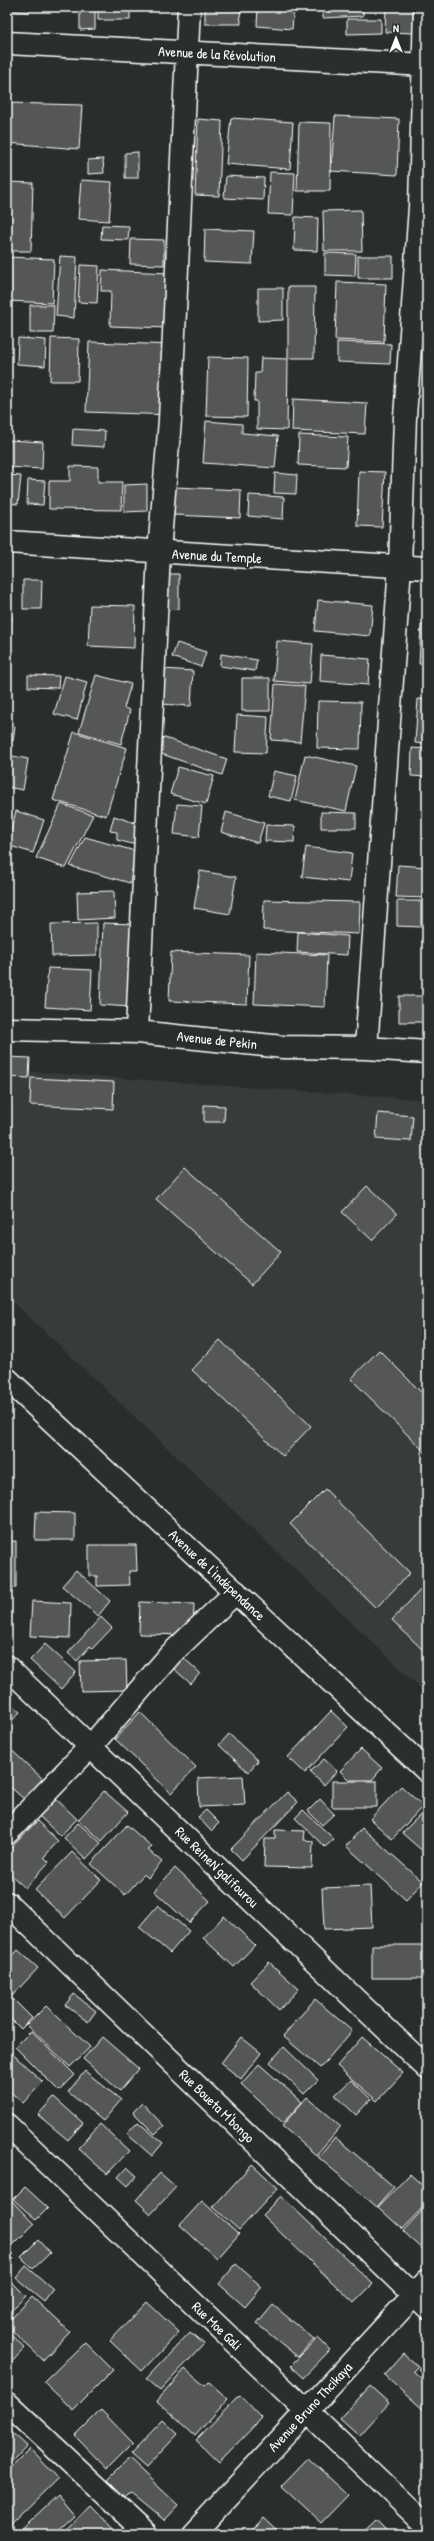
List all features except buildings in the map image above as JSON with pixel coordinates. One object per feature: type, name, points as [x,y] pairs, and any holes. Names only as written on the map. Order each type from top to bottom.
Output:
[{"type":"street","points":[[137,1032],[159,552],[170,420],[189,7]]},
{"type":"street","points":[[366,1048],[400,566],[405,417],[420,207],[425,64],[425,7]]},
{"type":"street","name":"Avenue de la Révolution","points":[[7,43],[425,64]]},
{"type":"street","name":"Avenue du Temple","points":[[7,542],[427,568]]},
{"type":"street","name":"Avenue de Pekin","points":[[7,1029],[137,1032],[283,1047],[366,1048],[427,1052]]},
{"type":"street","name":"Avenue de l'indépendance","points":[[7,1379],[427,1771]]},
{"type":"street","points":[[7,1833],[90,1746],[171,1654],[236,1592]]},
{"type":"street","name":"Rue ReineN'galifourou","points":[[7,1668],[427,2068]]},
{"type":"street","name":"Rue Boueta M'bongo","points":[[7,1903],[422,2295]]},
{"type":"street","name":"Rue Moe Gali","points":[[7,2125],[427,2526]]},
{"type":"street","name":"Avenue Bruno Thcikaya","points":[[193,2534],[306,2412],[422,2295]]},
{"type":"street","points":[[7,2403],[147,2534]]},
{"type":"shaded area","points":[[7,1070],[427,1100],[427,1694],[7,1296]]}]
